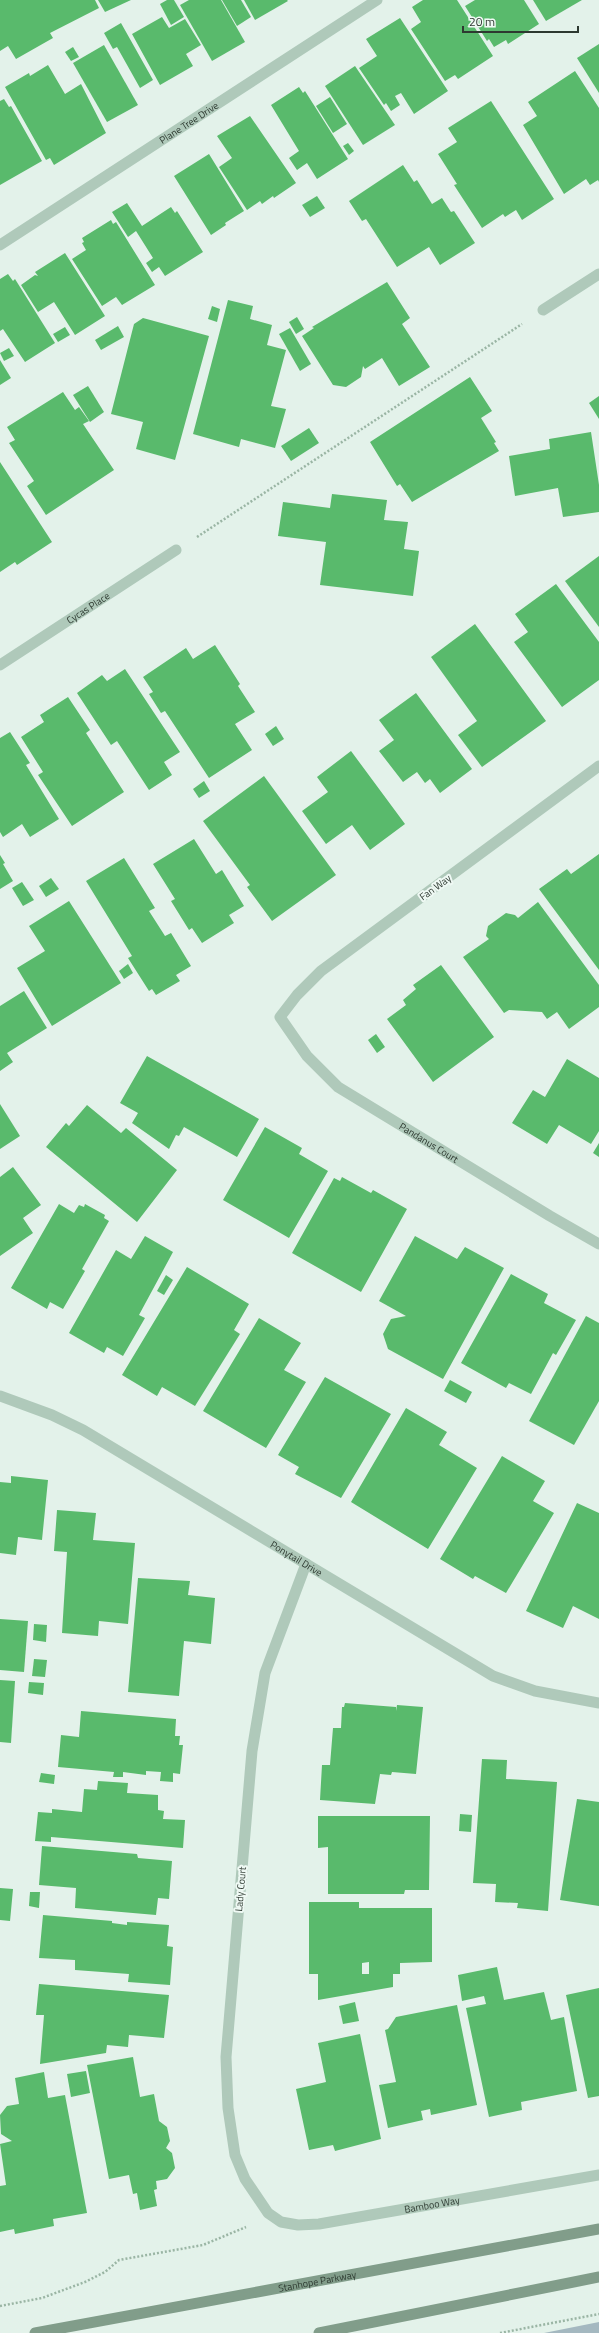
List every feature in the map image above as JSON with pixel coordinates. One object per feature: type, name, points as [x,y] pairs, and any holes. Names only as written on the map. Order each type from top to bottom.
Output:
[{"type":"main road","name":"Stanhope Parkway","points":[[35,2333],[599,2229]]},
{"type":"main road","points":[[319,2333],[599,2277]]},
{"type":"street","name":"Plane Tree Drive","points":[[0,245],[376,0]]},
{"type":"street","points":[[542,310],[599,274]]},
{"type":"street","name":"Cycas Place","points":[[0,665],[176,550]]},
{"type":"street","name":"Fan Way","points":[[280,1017],[297,995],[321,971],[599,766]]},
{"type":"street","name":"Pandanus Court","points":[[280,1017],[307,1056],[338,1087],[550,1216],[599,1244]]},
{"type":"street","name":"Ponytail Drive","points":[[0,1396],[52,1414],[83,1430],[493,1676],[535,1691],[599,1703]]},
{"type":"street","name":"Lady Court","points":[[268,2213],[245,2179],[235,2155],[228,2108],[226,2057],[252,1751],[265,1673],[306,1564]]},
{"type":"street","name":"Bamboo Way","points":[[268,2213],[281,2222],[292,2224],[319,2224],[599,2175]]},
{"type":"path","points":[[176,550],[542,310]]},
{"type":"path","points":[[0,2306],[42,2298],[64,2290],[105,2272],[120,2260],[203,2245],[256,2223],[268,2213]]},
{"type":"path","points":[[500,2333],[599,2314]]},
{"type":"shaded area","points":[[599,2322],[599,2333],[544,2333]]},
{"type":"building","points":[[0,0],[95,0],[99,8],[50,33],[53,38],[16,59],[8,46],[0,51]]},
{"type":"building","points":[[98,0],[131,0],[105,12]]},
{"type":"building","points":[[167,0],[174,0],[184,17],[171,25],[160,4]]},
{"type":"building","points":[[189,0],[221,0],[245,42],[212,61],[180,5]]},
{"type":"building","points":[[222,0],[241,0],[251,17],[237,26]]},
{"type":"building","points":[[244,0],[287,0],[288,1],[255,20]]},
{"type":"building","points":[[423,0],[457,0],[493,56],[458,79],[455,75],[445,81],[411,29],[421,22],[412,7]]},
{"type":"building","points":[[475,0],[524,0],[539,24],[508,44],[506,40],[494,47],[489,39],[487,41],[465,6]]},
{"type":"building","points":[[533,0],[582,0],[546,21]]},
{"type":"building","points":[[162,17],[169,28],[185,19],[201,45],[186,54],[193,66],[160,85],[132,34]]},
{"type":"building","points":[[400,18],[448,91],[414,114],[401,93],[395,96],[400,105],[391,111],[386,103],[384,105],[359,68],[377,56],[366,39]]},
{"type":"building","points":[[121,23],[153,80],[140,88],[117,47],[113,49],[104,33]]},
{"type":"building","points":[[599,44],[599,93],[577,58]]},
{"type":"building","points":[[104,45],[138,105],[107,122],[73,63]]},
{"type":"building","points":[[73,47],[79,57],[71,61],[65,52]]},
{"type":"building","points":[[48,65],[65,94],[81,84],[106,133],[54,165],[50,158],[46,160],[5,87],[29,73],[30,76]]},
{"type":"building","points":[[355,66],[395,125],[363,145],[325,86]]},
{"type":"building","points":[[575,71],[599,108],[599,182],[598,180],[590,185],[586,179],[564,194],[523,125],[537,116],[528,102]]},
{"type":"building","points":[[299,87],[303,93],[305,91],[348,159],[317,179],[307,163],[297,170],[289,158],[299,151],[271,105]]},
{"type":"building","points":[[330,97],[347,124],[333,133],[316,106]]},
{"type":"building","points":[[4,99],[9,107],[11,106],[42,161],[0,185],[0,101]]},
{"type":"building","points":[[491,101],[554,199],[522,220],[516,210],[505,217],[503,214],[482,228],[454,185],[457,184],[438,154],[457,142],[448,128]]},
{"type":"building","points":[[250,116],[296,183],[274,198],[273,196],[262,204],[260,201],[247,210],[219,167],[232,158],[217,136]]},
{"type":"building","points":[[348,143],[354,151],[349,155],[343,146]]},
{"type":"building","points":[[209,154],[244,211],[225,223],[226,225],[211,235],[174,176]]},
{"type":"building","points":[[403,165],[414,182],[417,180],[432,204],[442,198],[451,212],[454,211],[475,243],[440,265],[429,247],[397,267],[366,219],[362,221],[349,201]]},
{"type":"building","points":[[317,196],[325,208],[310,217],[302,205]]},
{"type":"building","points":[[127,203],[142,226],[171,207],[175,213],[177,211],[203,252],[165,276],[159,267],[152,272],[146,263],[153,258],[136,231],[128,237],[112,212]]},
{"type":"building","points":[[111,220],[113,224],[116,222],[155,285],[122,305],[116,297],[102,306],[72,259],[86,250],[82,243],[84,242],[82,238]]},
{"type":"building","points":[[65,253],[105,316],[75,335],[54,302],[38,312],[21,285],[35,275],[38,276],[35,272]]},
{"type":"building","points":[[8,274],[13,281],[15,279],[55,343],[25,362],[3,329],[0,331],[0,279]]},
{"type":"building","points":[[387,282],[410,318],[402,324],[430,367],[399,386],[382,358],[365,369],[363,366],[361,377],[346,387],[333,385],[302,336],[314,328],[312,327]]},
{"type":"building","points":[[228,300],[253,306],[250,319],[272,325],[267,345],[286,350],[271,406],[286,409],[275,448],[241,439],[239,447],[193,434]]},
{"type":"building","points":[[212,306],[220,309],[217,322],[208,319]]},
{"type":"building","points":[[297,317],[304,329],[296,334],[289,322]]},
{"type":"building","points":[[143,318],[209,336],[175,460],[136,449],[143,422],[111,414],[134,324]]},
{"type":"building","points":[[118,326],[124,337],[101,350],[95,340]]},
{"type":"building","points":[[65,327],[70,335],[58,342],[53,334]]},
{"type":"building","points":[[290,328],[311,364],[300,371],[279,334]]},
{"type":"building","points":[[9,348],[14,356],[4,361],[0,353]]},
{"type":"building","points":[[0,360],[11,378],[0,385]]},
{"type":"building","points":[[470,377],[492,411],[481,418],[496,442],[494,443],[499,451],[412,502],[400,484],[397,486],[370,442]]},
{"type":"building","points":[[88,386],[104,412],[90,422],[73,395]]},
{"type":"building","points":[[63,392],[75,410],[79,407],[89,421],[83,424],[114,470],[46,515],[27,486],[34,481],[9,443],[15,440],[7,427]]},
{"type":"building","points":[[599,396],[599,419],[589,403]]},
{"type":"building","points":[[309,428],[319,443],[291,461],[281,446]]},
{"type":"building","points":[[591,432],[599,485],[599,512],[563,517],[558,488],[515,496],[509,456],[550,449],[549,439]]},
{"type":"building","points":[[0,462],[52,542],[17,565],[15,562],[0,572]]},
{"type":"building","points":[[332,494],[387,500],[384,520],[408,522],[404,549],[419,551],[413,596],[320,585],[326,542],[278,536],[283,502],[330,508]]},
{"type":"building","points":[[599,556],[599,627],[565,581]]},
{"type":"building","points":[[556,584],[599,642],[599,680],[562,707],[514,642],[528,632],[515,614]]},
{"type":"building","points":[[475,624],[546,721],[482,767],[458,735],[477,721],[431,657]]},
{"type":"building","points":[[215,645],[240,684],[238,686],[255,712],[235,724],[252,750],[209,778],[165,711],[161,713],[149,694],[153,692],[143,677],[186,648],[193,659]]},
{"type":"building","points":[[125,669],[180,752],[164,762],[172,775],[149,790],[117,741],[111,745],[77,693],[102,675],[107,681]]},
{"type":"building","points":[[416,693],[472,769],[440,793],[430,779],[425,783],[417,772],[403,782],[379,751],[394,740],[379,720]]},
{"type":"building","points":[[68,697],[90,730],[86,733],[124,792],[72,826],[38,775],[43,772],[21,737],[44,722],[40,715]]},
{"type":"building","points":[[276,726],[284,739],[273,746],[265,734]]},
{"type":"building","points":[[10,732],[30,763],[26,765],[59,819],[30,837],[22,824],[3,837],[0,832],[0,738]]},
{"type":"building","points":[[351,751],[405,824],[370,850],[352,825],[326,844],[302,811],[328,792],[317,777]]},
{"type":"building","points":[[264,776],[336,875],[272,921],[247,887],[250,885],[203,821]]},
{"type":"building","points":[[204,781],[210,791],[199,798],[193,789]]},
{"type":"building","points":[[194,839],[216,874],[222,870],[244,906],[229,915],[234,923],[202,943],[192,928],[189,930],[171,901],[175,899],[153,864]]},
{"type":"building","points":[[599,854],[599,970],[539,889],[567,869],[571,874]]},
{"type":"building","points":[[0,855],[5,863],[3,864],[13,881],[0,889]]},
{"type":"building","points":[[124,858],[155,908],[149,911],[165,936],[171,933],[191,966],[176,975],[180,981],[156,995],[152,989],[149,991],[128,958],[132,956],[86,881]]},
{"type":"building","points":[[51,878],[59,889],[46,897],[39,886]]},
{"type":"building","points":[[22,882],[34,900],[23,906],[12,888]]},
{"type":"building","points":[[69,901],[121,983],[52,1026],[17,968],[45,951],[29,926]]},
{"type":"building","points":[[538,902],[599,985],[599,1007],[569,1029],[557,1012],[547,1019],[542,1012],[509,1010],[504,1013],[463,957],[489,939],[486,936],[488,926],[506,913],[515,915],[518,918]]},
{"type":"building","points":[[128,964],[133,973],[124,979],[119,971]]},
{"type":"building","points":[[441,965],[494,1037],[433,1082],[387,1019],[406,1005],[403,1000],[416,989],[413,985]]},
{"type":"building","points":[[24,991],[47,1028],[7,1053],[13,1062],[0,1071],[0,1006]]},
{"type":"building","points":[[376,1034],[385,1047],[377,1053],[368,1040]]},
{"type":"building","points":[[147,1056],[259,1119],[237,1157],[184,1127],[179,1136],[176,1135],[169,1149],[132,1123],[138,1113],[120,1103]]},
{"type":"building","points":[[567,1059],[599,1078],[599,1131],[591,1144],[559,1125],[547,1144],[512,1123],[533,1090],[545,1097]]},
{"type":"building","points":[[0,1104],[20,1136],[0,1149]]},
{"type":"building","points":[[87,1105],[121,1133],[126,1128],[177,1170],[137,1222],[46,1147],[66,1123],[69,1126]]},
{"type":"building","points":[[265,1127],[302,1148],[299,1154],[328,1171],[289,1238],[223,1200]]},
{"type":"building","points":[[599,1143],[599,1157],[593,1153]]},
{"type":"building","points":[[13,1167],[41,1205],[23,1218],[33,1233],[0,1256],[0,1177]]},
{"type":"building","points":[[342,1177],[371,1193],[373,1190],[407,1209],[361,1292],[292,1253],[334,1178],[340,1181]]},
{"type":"building","points":[[59,1204],[74,1213],[79,1205],[84,1207],[85,1204],[105,1215],[104,1218],[109,1221],[82,1269],[85,1271],[63,1309],[50,1302],[47,1309],[11,1288]]},
{"type":"building","points":[[145,1236],[173,1252],[139,1315],[145,1318],[123,1356],[107,1347],[104,1353],[69,1333],[116,1250],[131,1259]]},
{"type":"building","points":[[415,1236],[457,1259],[465,1247],[504,1268],[443,1379],[388,1349],[383,1334],[391,1319],[406,1316],[379,1301]]},
{"type":"building","points":[[187,1267],[249,1304],[234,1330],[240,1334],[195,1406],[162,1387],[157,1396],[122,1375]]},
{"type":"building","points":[[511,1274],[548,1294],[544,1303],[576,1320],[556,1355],[553,1353],[531,1394],[509,1383],[506,1388],[461,1363]]},
{"type":"building","points":[[166,1275],[173,1280],[164,1295],[157,1291]]},
{"type":"building","points":[[586,1316],[599,1323],[599,1401],[574,1445],[529,1421]]},
{"type":"building","points":[[259,1318],[301,1343],[284,1370],[306,1382],[266,1448],[203,1411]]},
{"type":"building","points":[[325,1377],[391,1414],[341,1498],[295,1474],[299,1467],[278,1455]]},
{"type":"building","points":[[450,1380],[472,1392],[466,1403],[444,1391]]},
{"type":"building","points":[[406,1408],[447,1432],[439,1445],[477,1468],[428,1549],[351,1502]]},
{"type":"building","points":[[502,1456],[545,1481],[533,1501],[554,1513],[506,1593],[475,1576],[473,1579],[440,1559]]},
{"type":"building","points":[[11,1476],[48,1480],[42,1540],[18,1537],[16,1555],[0,1553],[0,1482],[11,1483]]},
{"type":"building","points":[[577,1503],[599,1513],[599,1619],[573,1606],[563,1628],[526,1611]]},
{"type":"building","points":[[57,1510],[96,1513],[93,1540],[135,1543],[128,1624],[99,1621],[98,1636],[62,1633],[67,1552],[54,1551]]},
{"type":"building","points":[[138,1578],[190,1581],[188,1595],[215,1598],[211,1644],[184,1641],[179,1696],[128,1692]]},
{"type":"building","points":[[0,1619],[28,1621],[24,1672],[0,1670]]},
{"type":"building","points":[[34,1624],[47,1625],[46,1642],[33,1640]]},
{"type":"building","points":[[34,1659],[47,1660],[45,1677],[32,1676]]},
{"type":"building","points":[[0,1680],[15,1681],[11,1743],[0,1742]]},
{"type":"building","points":[[29,1682],[44,1683],[43,1695],[28,1693]]},
{"type":"building","points":[[345,1703],[396,1707],[396,1711],[397,1705],[423,1707],[416,1774],[392,1772],[391,1775],[380,1774],[375,1804],[320,1800],[322,1765],[330,1765],[333,1728],[341,1728],[342,1707],[344,1707]]},
{"type":"building","points":[[81,1711],[176,1719],[175,1736],[180,1736],[179,1745],[183,1745],[180,1774],[173,1773],[173,1782],[160,1781],[161,1772],[146,1771],[146,1775],[123,1772],[123,1777],[113,1777],[114,1772],[58,1767],[61,1735],[79,1737]]},
{"type":"building","points":[[482,1759],[507,1760],[506,1779],[557,1782],[548,1911],[517,1908],[518,1903],[495,1902],[496,1884],[473,1883]]},
{"type":"building","points":[[41,1773],[55,1775],[54,1784],[39,1782]]},
{"type":"building","points":[[98,1781],[128,1783],[127,1793],[158,1795],[158,1810],[164,1811],[163,1819],[185,1820],[183,1848],[51,1837],[51,1842],[35,1841],[38,1812],[52,1813],[52,1809],[82,1812],[84,1789],[97,1790]]},
{"type":"building","points":[[577,1799],[599,1802],[599,1906],[560,1900]]},
{"type":"building","points":[[460,1814],[472,1815],[471,1832],[459,1831]]},
{"type":"building","points":[[318,1816],[430,1816],[429,1890],[405,1890],[404,1894],[328,1894],[328,1847],[318,1848]]},
{"type":"building","points":[[42,1846],[137,1854],[138,1858],[172,1861],[169,1899],[158,1898],[156,1915],[75,1908],[76,1888],[39,1885]]},
{"type":"building","points":[[0,1888],[13,1889],[10,1921],[0,1920]]},
{"type":"building","points":[[30,1892],[40,1892],[39,1908],[29,1906]]},
{"type":"building","points":[[309,1902],[359,1902],[359,1908],[432,1908],[432,1962],[400,1963],[400,1974],[393,1974],[393,1987],[318,2000],[318,1974],[309,1974]],"holes":[[[369,1962],[369,1974],[362,1974],[362,1963]]]},
{"type":"building","points":[[43,1915],[112,1921],[112,1923],[127,1925],[127,1922],[169,1925],[167,1946],[173,1947],[170,1985],[128,1982],[129,1974],[75,1970],[75,1960],[39,1958]]},
{"type":"building","points":[[497,1967],[504,2000],[544,1992],[551,2020],[564,2017],[577,2091],[521,2102],[522,2110],[489,2117],[466,2008],[486,2004],[484,1996],[462,2001],[458,1975]]},
{"type":"building","points":[[39,1984],[169,1995],[164,2038],[129,2035],[128,2047],[107,2045],[106,2053],[40,2064],[44,2015],[36,2015]]},
{"type":"building","points":[[599,1988],[599,2096],[588,2098],[566,1995]]},
{"type":"building","points":[[355,2002],[359,2021],[343,2024],[339,2006]]},
{"type":"building","points":[[457,2005],[477,2105],[431,2115],[430,2109],[421,2111],[423,2120],[388,2128],[379,2085],[396,2082],[385,2030],[388,2029],[396,2017]]},
{"type":"building","points":[[360,2034],[381,2139],[335,2151],[333,2145],[309,2150],[296,2089],[326,2082],[318,2043]]},
{"type":"building","points":[[133,2057],[140,2097],[154,2094],[159,2121],[167,2127],[170,2141],[166,2148],[172,2153],[175,2168],[167,2179],[156,2181],[157,2189],[154,2190],[157,2206],[140,2210],[137,2193],[133,2194],[129,2175],[109,2179],[87,2065]]},
{"type":"building","points":[[86,2071],[90,2093],[71,2097],[67,2074]]},
{"type":"building","points":[[44,2072],[48,2098],[65,2095],[87,2213],[53,2219],[54,2226],[15,2234],[14,2229],[0,2232],[0,2186],[6,2185],[0,2144],[12,2141],[1,2134],[0,2115],[7,2106],[19,2104],[15,2078]]}]
